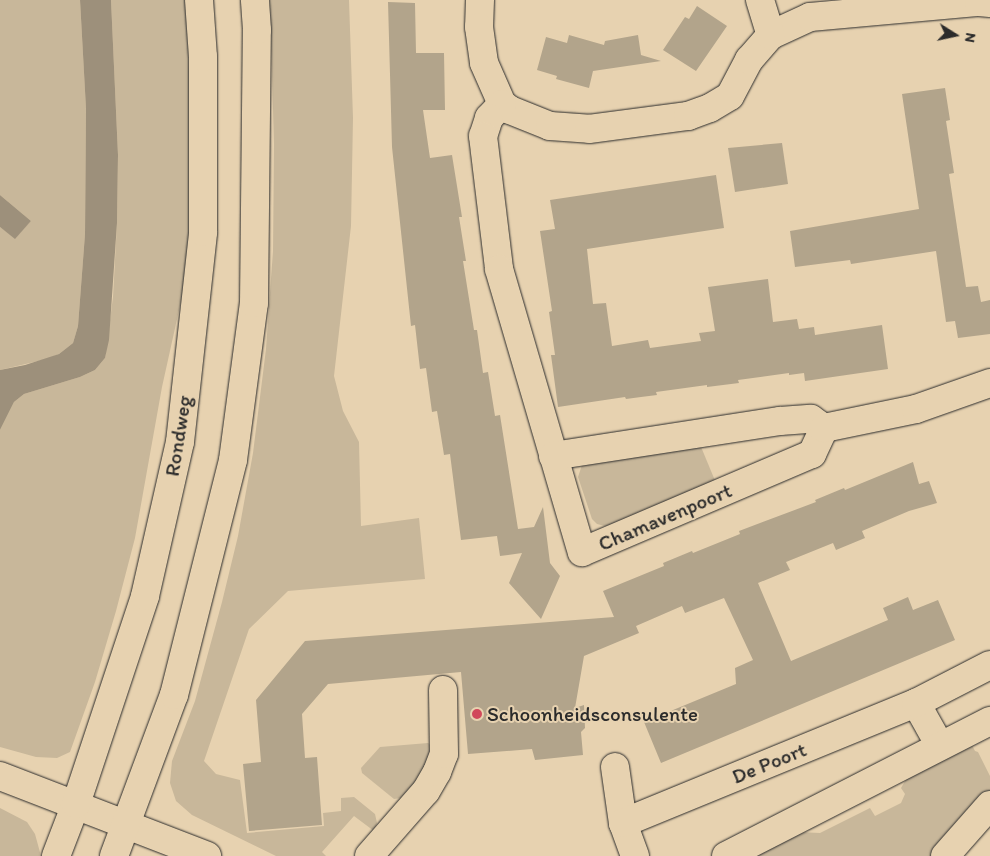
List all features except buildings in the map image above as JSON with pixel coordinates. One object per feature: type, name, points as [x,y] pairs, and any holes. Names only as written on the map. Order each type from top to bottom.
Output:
[{"type":"street","name":"Rondweg","points":[[56,856],[76,804],[145,596],[180,442],[203,232],[203,57],[200,0]]},
{"type":"street","points":[[114,856],[174,695],[233,460],[254,303],[257,40],[255,0]]},
{"type":"street","points":[[480,0],[479,27],[484,63],[502,104],[510,110],[550,126],[589,129],[688,116],[710,108],[730,96],[749,60],[770,35],[810,17],[979,2],[990,3]]},
{"type":"street","points":[[760,0],[770,35]]},
{"type":"street","name":"Chamavenpoort","points":[[502,104],[489,118],[483,136],[499,269],[582,552],[812,454],[824,428]]},
{"type":"street","points":[[553,456],[780,421],[811,419],[824,428],[916,409],[990,383]]},
{"type":"street","name":"De Poort","points":[[623,823],[916,704],[990,665]]},
{"type":"street","points":[[369,856],[426,791],[437,772],[444,754],[443,690]]},
{"type":"street","points":[[916,704],[940,746]]},
{"type":"street","points":[[726,856],[940,746],[987,730]]},
{"type":"street","points":[[615,766],[623,823],[635,856]]},
{"type":"street","points":[[0,776],[207,856]]},
{"type":"street","points":[[946,856],[990,805]]},
{"type":"shaded area","points":[[0,0],[80,0],[86,109],[85,234],[78,326],[73,343],[59,354],[47,359],[0,370],[0,227],[15,238],[31,221],[0,195]]},
{"type":"shaded area","points":[[80,0],[111,0],[118,155],[117,223],[109,340],[105,358],[95,370],[80,377],[24,394],[14,402],[0,430],[0,370],[25,365],[59,354],[73,343],[78,326],[85,234],[86,109]]},
{"type":"shaded area","points":[[111,0],[186,0],[192,144],[189,265],[162,387],[135,538],[95,682],[70,752],[57,758],[36,757],[0,747],[0,430],[14,402],[24,394],[80,377],[95,370],[105,358],[113,297],[117,223],[118,155]]},
{"type":"shaded area","points":[[270,0],[349,0],[353,118],[351,226],[334,376],[343,411],[359,442],[361,526],[419,518],[425,579],[288,591],[249,629],[204,761],[216,774],[240,780],[247,833],[324,826],[323,813],[341,811],[341,798],[354,797],[375,814],[377,823],[374,831],[354,816],[322,852],[326,856],[276,856],[192,815],[176,801],[170,783],[172,761],[195,701],[222,602],[238,536],[253,453],[266,349],[273,251],[274,144]]},
{"type":"shaded area","points":[[0,195],[31,221],[15,239],[0,227]]},
{"type":"shaded area","points":[[699,442],[716,483],[609,527],[597,524],[592,519],[578,477],[583,462]]},
{"type":"shaded area","points":[[428,743],[431,745],[430,766],[401,798],[394,799],[362,773],[361,768],[380,747]]},
{"type":"shaded area","points":[[972,745],[975,751],[978,752],[990,776],[990,799],[939,856],[755,856],[799,832],[820,833],[870,808],[875,816],[901,803],[905,794],[901,788],[908,776]]},
{"type":"shaded area","points":[[0,808],[27,822],[35,834],[41,856],[0,856]]},
{"type":"place","name":"Schoonheidsconsulente","points":[[477,714]]}]
